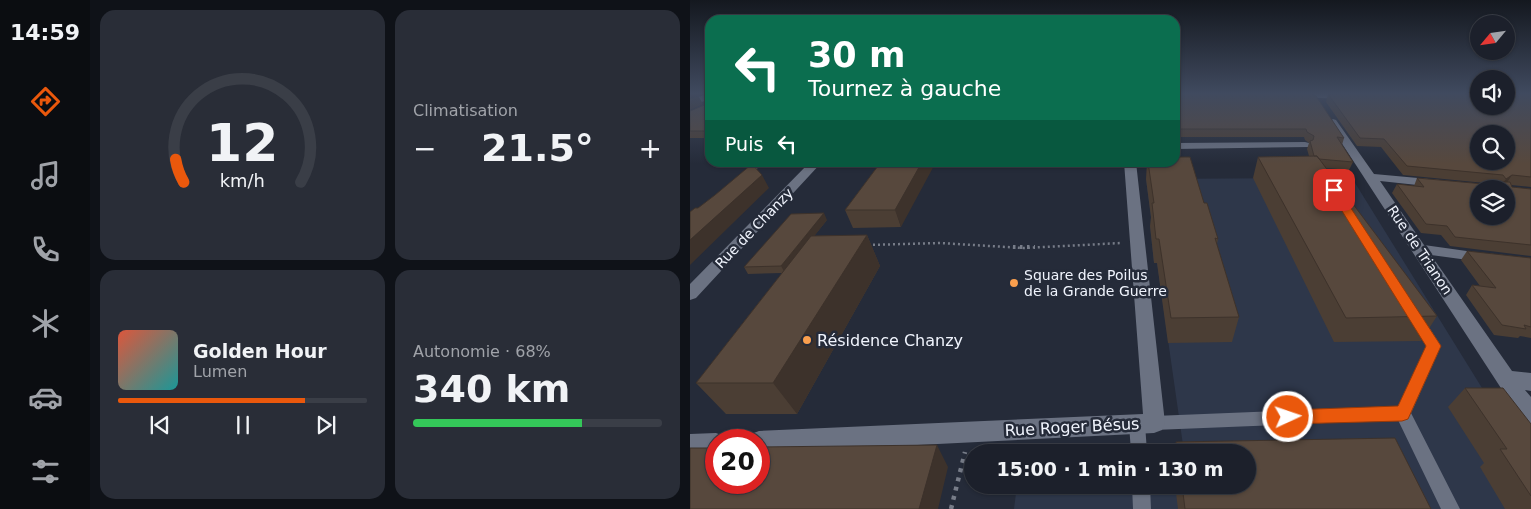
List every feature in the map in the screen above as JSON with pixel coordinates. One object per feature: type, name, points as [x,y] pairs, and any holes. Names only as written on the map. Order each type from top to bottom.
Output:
[{"type":"street","name":"Rue de Trianon","points":[[1329,117],[1531,415]]},
{"type":"street","points":[[1180,146],[1305,146]]},
{"type":"street","name":"Rue de Chanzy","points":[[690,294],[813,167]]},
{"type":"street","name":"Rue Roger Bésus","points":[[770,441],[1146,423],[1139,242],[1131,167]]},
{"type":"street","points":[[1370,177],[1445,184]]},
{"type":"street","points":[[1420,249],[1494,258]]},
{"type":"street","points":[[1506,378],[1531,382]]},
{"type":"street","points":[[690,445],[705,444]]},
{"type":"lane","points":[[738,181],[754,167]]},
{"type":"lane","points":[[1402,413],[1434,346],[1413,313]]},
{"type":"lane","points":[[1141,444],[1146,423],[1402,413]]},
{"type":"lane","points":[[1402,413],[1451,509]]},
{"type":"lane","points":[[1141,494],[1142,509]]},
{"type":"path","points":[[862,245],[940,243],[1023,248],[1139,242]]},
{"type":"path","points":[[951,509],[969,432]]},
{"type":"shaded area","points":[[1325,168],[1347,170],[1531,467],[1531,509],[1014,509],[1016,494],[1256,494],[1256,444],[1183,444],[1157,263],[1154,263],[1150,226],[1152,226],[1146,179],[1315,178]]},
{"type":"building","points":[[690,117],[705,117],[705,131],[690,131]]},
{"type":"building","points":[[1180,117],[1330,117],[1344,138],[1337,137],[1353,162],[1319,159],[1317,156],[1314,156],[1310,141],[1313,140],[1314,136],[1307,132],[1306,129],[1180,129]]},
{"type":"building","points":[[1345,117],[1531,117],[1531,177],[1512,175],[1506,179],[1503,175],[1407,166],[1384,139],[1360,138]]},
{"type":"building","points":[[1317,156],[1437,316],[1346,318],[1258,157]]},
{"type":"building","points":[[1180,157],[1190,157],[1204,203],[1207,203],[1218,239],[1215,238],[1239,317],[1171,318],[1159,239],[1156,239],[1152,203],[1154,203],[1149,167],[1180,167]]},
{"type":"building","points":[[748,167],[755,167],[762,175],[690,240],[690,212],[715,195]]},
{"type":"building","points":[[877,167],[919,167],[895,210],[845,210]]},
{"type":"building","points":[[1417,178],[1470,183],[1470,225],[1515,225],[1515,187],[1531,189],[1531,245],[1455,237],[1447,226],[1426,224],[1397,184],[1424,187]]},
{"type":"building","points":[[824,213],[781,266],[744,267],[791,214]]},
{"type":"building","points":[[867,235],[773,383],[696,383],[811,236]]},
{"type":"building","points":[[1467,251],[1531,258],[1531,327],[1524,325],[1526,329],[1502,325],[1472,285],[1496,288]]},
{"type":"building","points":[[1465,388],[1503,388],[1531,424],[1531,496],[1500,449],[1507,449]]},
{"type":"building","points":[[1395,438],[1431,509],[1185,509],[1183,494],[1256,494],[1256,444],[1176,444],[1176,442]]},
{"type":"building","points":[[937,445],[919,509],[690,509],[690,448],[705,448],[705,494],[770,494],[770,447]]},
{"type":"place","name":"Square des Poilus de la Grande Guerre","points":[[1014,283]]},
{"type":"place","name":"Résidence Chanzy","points":[[807,340]]},
{"type":"route","points":[[1288,417],[1402,413],[1434,346],[1334,190]]}]
